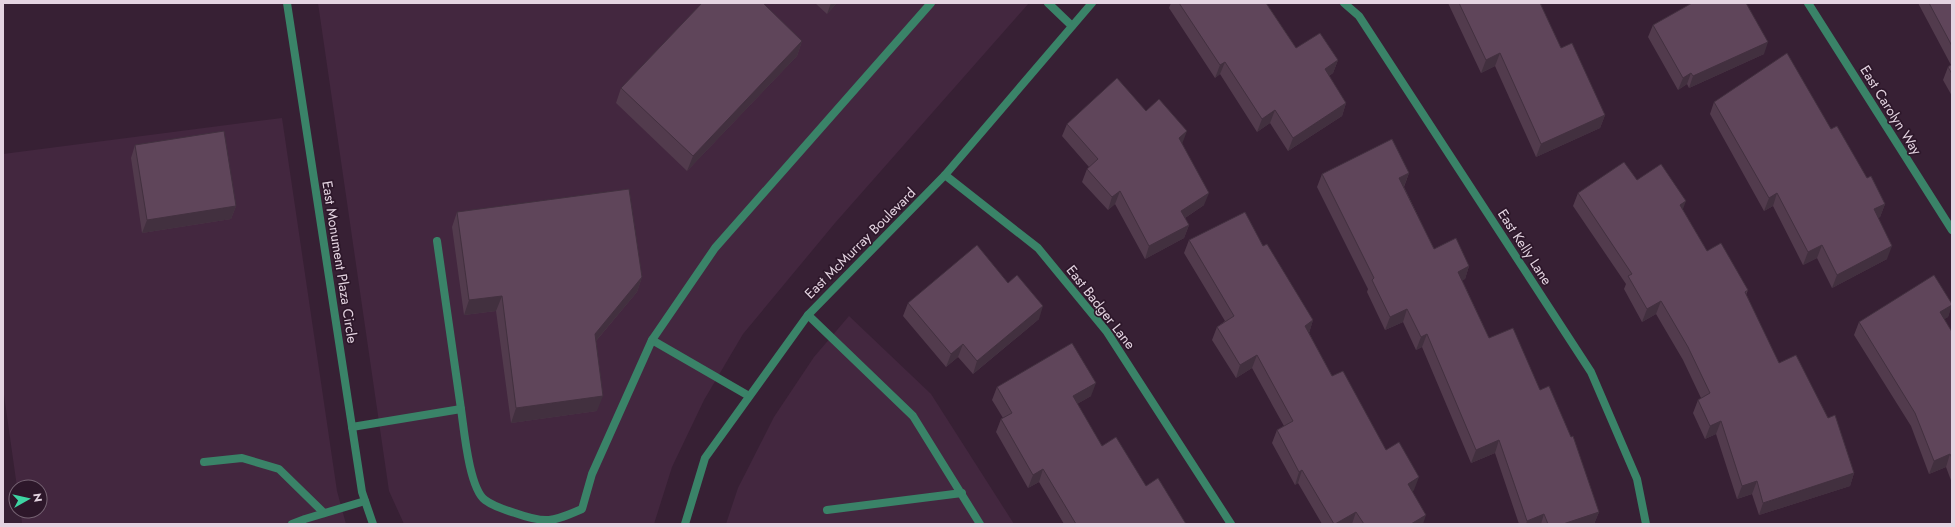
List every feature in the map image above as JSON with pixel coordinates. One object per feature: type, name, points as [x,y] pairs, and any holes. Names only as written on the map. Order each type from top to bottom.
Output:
[{"type":"street","name":"East Monument Plaza Circle","points":[[288,3],[352,427],[365,501],[373,524]]},
{"type":"street","points":[[437,241],[472,478],[484,499],[506,510],[537,521],[560,519],[582,509],[592,474],[652,340],[715,248],[931,3]]},
{"type":"street","points":[[1048,3],[1072,26]]},
{"type":"street","name":"East McMurray Boulevard","points":[[685,524],[705,458],[808,314],[945,175],[1092,3]]},
{"type":"street","name":"East Kelly Lane","points":[[1344,3],[1359,16],[1590,372],[1637,479],[1646,524]]},
{"type":"street","name":"East Carolyn Way","points":[[1808,3],[1952,230]]},
{"type":"street","name":"East Badger Lane","points":[[945,175],[1038,248],[1102,326],[1232,524]]},
{"type":"street","points":[[808,314],[913,416],[980,524]]},
{"type":"street","points":[[652,340],[749,396]]},
{"type":"street","points":[[352,427],[461,410]]},
{"type":"street","points":[[204,462],[242,458],[279,469],[324,513]]},
{"type":"street","points":[[827,510],[962,493]]},
{"type":"street","points":[[292,524],[365,501]]},
{"type":"shaded area","points":[[318,3],[1029,3],[835,223],[743,334],[704,400],[672,467],[654,524],[404,524],[389,491]]},
{"type":"shaded area","points":[[282,118],[337,491],[346,524],[22,524],[22,519],[48,519],[48,479],[16,479],[3,388],[3,154]]},
{"type":"shaded area","points":[[849,316],[931,394],[1014,524],[726,524],[738,488],[774,417],[814,357]]},
{"type":"building","points":[[702,3],[763,3],[802,41],[693,156],[621,88]]},
{"type":"building","points":[[1179,3],[1266,3],[1296,48],[1320,33],[1338,60],[1325,69],[1346,103],[1293,138],[1275,110],[1262,119],[1225,62],[1220,65]]},
{"type":"building","points":[[1459,3],[1540,3],[1561,48],[1572,43],[1605,115],[1541,144],[1500,53],[1486,60]]},
{"type":"building","points":[[1692,3],[1746,3],[1768,42],[1693,76],[1691,73],[1683,78],[1653,25]]},
{"type":"building","points":[[1929,3],[1952,3],[1952,46]]},
{"type":"building","points":[[1787,53],[1831,129],[1837,126],[1867,178],[1871,176],[1885,204],[1874,209],[1892,246],[1837,275],[1822,245],[1808,252],[1777,193],[1769,198],[1714,102]]},
{"type":"building","points":[[1952,64],[1952,74],[1948,67]]},
{"type":"building","points":[[1117,78],[1146,111],[1159,99],[1187,131],[1179,138],[1209,193],[1181,211],[1189,225],[1149,246],[1120,191],[1112,197],[1087,169],[1098,159],[1067,124]]},
{"type":"building","points":[[224,131],[236,206],[147,220],[135,145]]},
{"type":"building","points":[[1392,139],[1409,173],[1399,178],[1434,249],[1456,238],[1469,266],[1458,272],[1489,338],[1513,328],[1540,390],[1549,386],[1571,437],[1573,436],[1599,512],[1563,524],[1548,524],[1544,514],[1527,521],[1499,440],[1476,450],[1427,334],[1421,337],[1407,309],[1390,317],[1372,280],[1374,278],[1322,174]]},
{"type":"building","points":[[1624,162],[1637,180],[1661,164],[1686,201],[1680,205],[1707,251],[1721,243],[1748,290],[1745,292],[1779,363],[1796,355],[1828,418],[1835,415],[1854,473],[1763,503],[1757,481],[1742,486],[1721,421],[1710,426],[1698,400],[1710,393],[1688,347],[1661,301],[1647,309],[1628,276],[1632,274],[1578,193]]},
{"type":"building","points":[[629,189],[642,277],[595,334],[603,396],[516,408],[502,296],[469,300],[457,212]]},
{"type":"building","points":[[1245,212],[1263,246],[1267,244],[1313,320],[1305,326],[1332,376],[1343,371],[1386,450],[1399,442],[1419,477],[1408,484],[1426,515],[1411,524],[1364,524],[1356,512],[1334,524],[1302,470],[1299,472],[1277,430],[1293,421],[1257,355],[1240,365],[1217,327],[1234,316],[1189,240]]},
{"type":"building","points":[[977,245],[1008,283],[1017,275],[1043,306],[977,361],[963,344],[951,354],[908,303]]},
{"type":"building","points":[[1934,275],[1952,304],[1940,312],[1952,332],[1952,458],[1950,454],[1934,461],[1915,413],[1859,322]]},
{"type":"building","points":[[1072,343],[1096,383],[1073,396],[1102,446],[1116,437],[1146,486],[1158,478],[1186,524],[1076,524],[1043,469],[1033,475],[1001,419],[1012,413],[997,387]]}]
